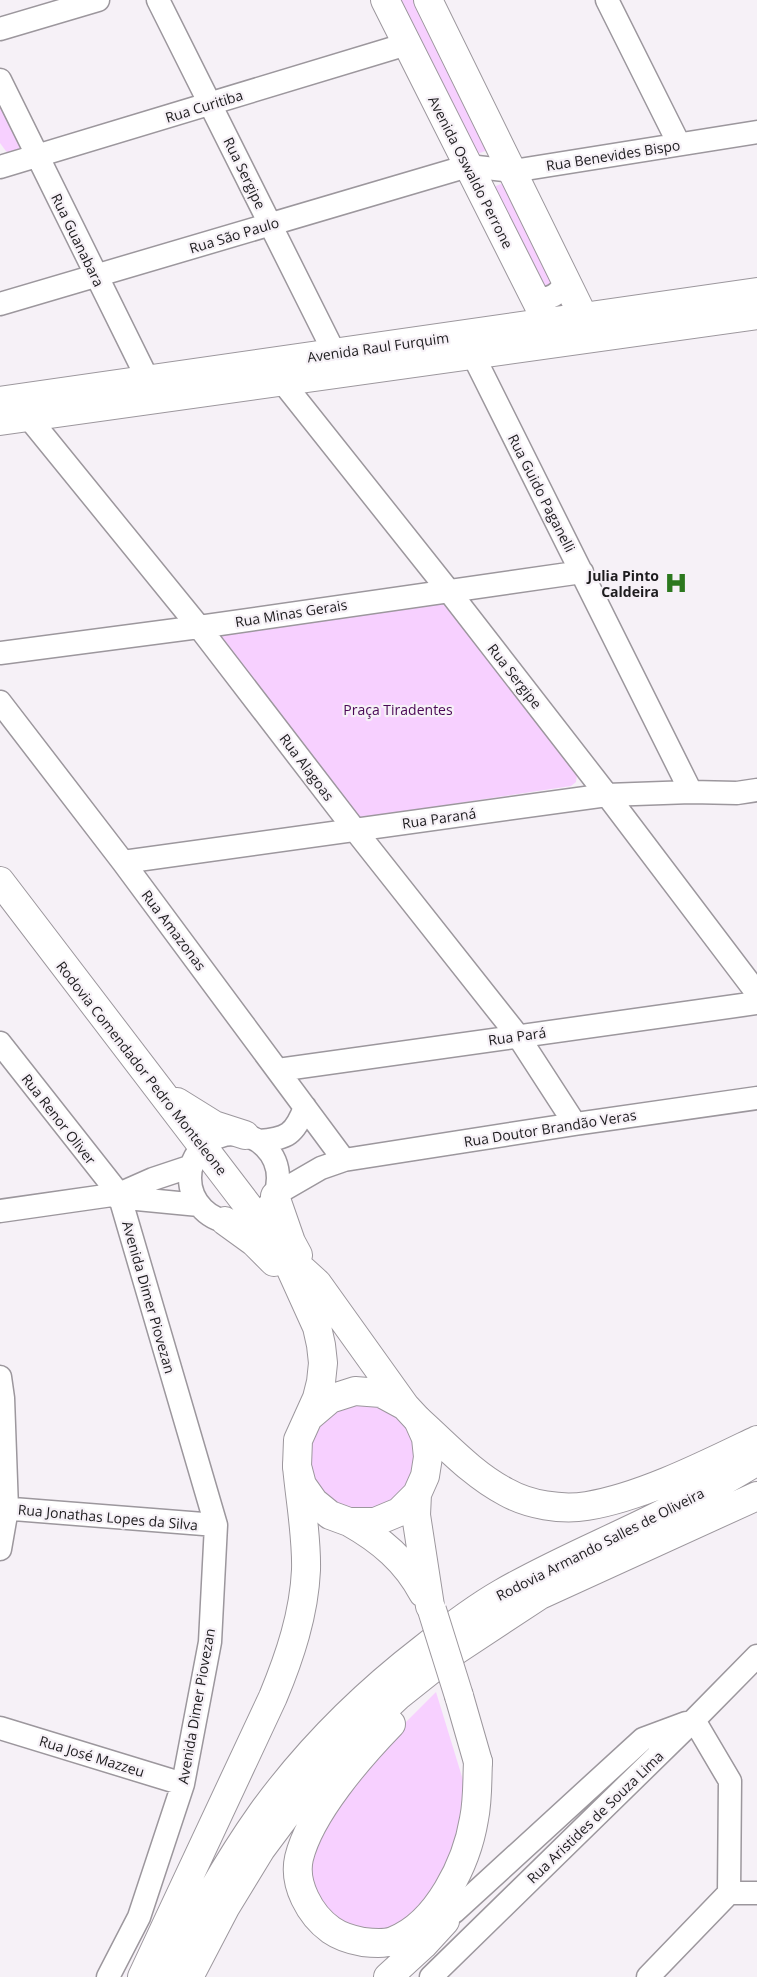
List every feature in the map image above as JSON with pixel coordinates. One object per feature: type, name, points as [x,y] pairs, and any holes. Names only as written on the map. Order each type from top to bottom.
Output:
[{"type":"main road","name":"Avenida Oswaldo Perrone","points":[[385,0],[552,333]]},
{"type":"main road","points":[[428,0],[589,328]]},
{"type":"main road","name":"Avenida Raul Furquim","points":[[589,328],[757,292]]},
{"type":"main road","name":"Avenida Raul Furquim","points":[[0,421],[29,418],[153,390],[274,372],[589,328],[757,314]]},
{"type":"main road","name":"Avenida Raul Furquim","points":[[339,363],[473,355],[552,333]]},
{"type":"main road","name":"Avenida Raul Furquim","points":[[0,401],[153,390]]},
{"type":"main road","name":"Rodovia Comendador Pedro Monteleone","points":[[0,881],[152,1080],[196,1159],[256,1217],[309,1289],[411,1413],[426,1438],[428,1457],[426,1476],[417,1494],[416,1515],[420,1550],[431,1608],[486,1789],[488,1812],[487,1840],[472,1879],[454,1912],[423,1945],[388,1977]]},
{"type":"main road","points":[[99,1013],[196,1159]]},
{"type":"main road","points":[[152,1080],[170,1097],[198,1116],[214,1125],[252,1138]]},
{"type":"main road","points":[[275,1195],[291,1242],[302,1263],[309,1289]]},
{"type":"main road","points":[[225,1221],[254,1242],[280,1267],[309,1289]]},
{"type":"main road","name":"Rodovia Comendador Pedro Monteleone","points":[[142,1977],[274,1697],[290,1656],[300,1614],[306,1569],[296,1466],[298,1440],[310,1416],[321,1382],[322,1354],[317,1327],[311,1310],[309,1289]]},
{"type":"main road","points":[[310,1416],[330,1399],[355,1391],[381,1393],[411,1413],[484,1479],[507,1493],[532,1502],[559,1507],[586,1506],[621,1497],[701,1466],[757,1440]]},
{"type":"main road","name":"Rodovia Armando Salles de Oliveira","points":[[166,1977],[196,1919],[262,1814],[320,1743],[355,1707],[397,1669],[452,1626],[500,1594],[557,1563],[658,1516],[757,1462]]},
{"type":"main road","points":[[296,1466],[302,1485],[314,1502],[330,1515],[349,1522],[375,1537],[397,1556],[416,1579],[431,1608]]},
{"type":"main road","points":[[349,1522],[375,1522],[399,1512],[417,1494]]},
{"type":"main road","name":"Rodovia Armando Salles de Oliveira","points":[[188,1977],[225,1908],[256,1858],[309,1787],[348,1743],[398,1696],[452,1653],[540,1595],[757,1496]]},
{"type":"main road","points":[[478,1762],[475,1818],[466,1850],[457,1874],[426,1918],[409,1932],[392,1941],[372,1943],[349,1939],[340,1935],[331,1930],[315,1915],[305,1899],[299,1877],[299,1860],[305,1840],[319,1813],[378,1738],[430,1686],[509,1615]]},
{"type":"street","points":[[0,29],[98,0]]},
{"type":"street","name":"Rua Sergipe","points":[[158,0],[339,363]]},
{"type":"street","points":[[607,0],[679,144]]},
{"type":"street","name":"Rua Curitiba","points":[[4,160],[37,156],[407,44]]},
{"type":"street","name":"Rua Guanabara","points":[[0,80],[153,390]]},
{"type":"street","name":"Rua Benevides Bispo","points":[[468,166],[513,171],[757,132]]},
{"type":"street","name":"Rua São Paulo","points":[[0,304],[468,166]]},
{"type":"street","points":[[535,297],[543,299],[552,297],[560,292],[567,282]]},
{"type":"street","name":"Rua Guido Paganelli","points":[[473,355],[691,792]]},
{"type":"street","name":"Rua Sergipe","points":[[274,372],[448,590],[757,993]]},
{"type":"street","name":"Rua Alagoas","points":[[29,418],[199,627],[355,830],[518,1036],[575,1124]]},
{"type":"street","name":"Rua Minas Gerais","points":[[0,653],[199,627],[582,572]]},
{"type":"street","name":"Rua Amazonas","points":[[0,702],[123,862],[344,1160]]},
{"type":"street","name":"Rua Paraná","points":[[123,862],[607,795],[691,792],[737,793],[757,790]]},
{"type":"street","name":"Rua Pará","points":[[278,1070],[757,1003]]},
{"type":"street","name":"Rua Renor Oliver","points":[[0,1043],[114,1196]]},
{"type":"street","name":"Rua Doutor Brandão Veras","points":[[256,1217],[268,1207],[275,1195],[321,1168],[344,1160],[757,1098]]},
{"type":"street","points":[[114,1196],[196,1159],[215,1138],[230,1134],[279,1140],[289,1134],[300,1122],[305,1107]]},
{"type":"street","points":[[252,1138],[270,1151],[277,1165],[279,1180],[275,1195]]},
{"type":"street","points":[[196,1159],[190,1178],[192,1192],[199,1205],[211,1216],[225,1221],[246,1221],[256,1217]]},
{"type":"street","points":[[0,1211],[114,1196],[199,1205]]},
{"type":"street","name":"Avenida Dimer Piovezan","points":[[108,1977],[140,1917],[184,1784],[210,1642],[216,1525],[114,1196]]},
{"type":"street","points":[[0,1377],[3,1398],[3,1509],[0,1549]]},
{"type":"street","name":"Rua Jonathas Lopes da Silva","points":[[3,1509],[216,1525]]},
{"type":"street","name":"Rua Aristides de Souza Lima","points":[[431,1977],[757,1656]]},
{"type":"street","points":[[454,1912],[643,1739],[694,1720],[730,1781],[729,1894]]},
{"type":"street","name":"Rua José Mazzeu","points":[[0,1728],[184,1784]]},
{"type":"street","points":[[648,1977],[729,1894],[757,1893]]},
{"type":"green space","points":[[396,0],[421,0],[493,148],[472,156]]},
{"type":"green space","points":[[0,92],[31,153],[11,158],[0,143]]},
{"type":"green space","points":[[510,180],[567,296],[547,305],[489,189]]},
{"type":"green space","name":"Praça Tiradentes","points":[[441,603],[449,610],[577,775],[576,782],[571,786],[353,819],[216,641],[217,631]]},
{"type":"green space","points":[[361,1404],[371,1405],[391,1413],[399,1420],[406,1428],[414,1448],[414,1468],[406,1488],[399,1496],[391,1503],[371,1511],[361,1512],[351,1511],[331,1503],[323,1496],[316,1488],[308,1468],[307,1458],[308,1448],[316,1428],[323,1420],[331,1413],[351,1405]]},
{"type":"green space","points":[[436,1692],[463,1780],[466,1816],[449,1870],[404,1925],[372,1934],[337,1923],[313,1896],[308,1861],[313,1843],[384,1744]]},
{"type":"place","name":"Julia Pinto Caldeira","points":[[676,583]]}]
